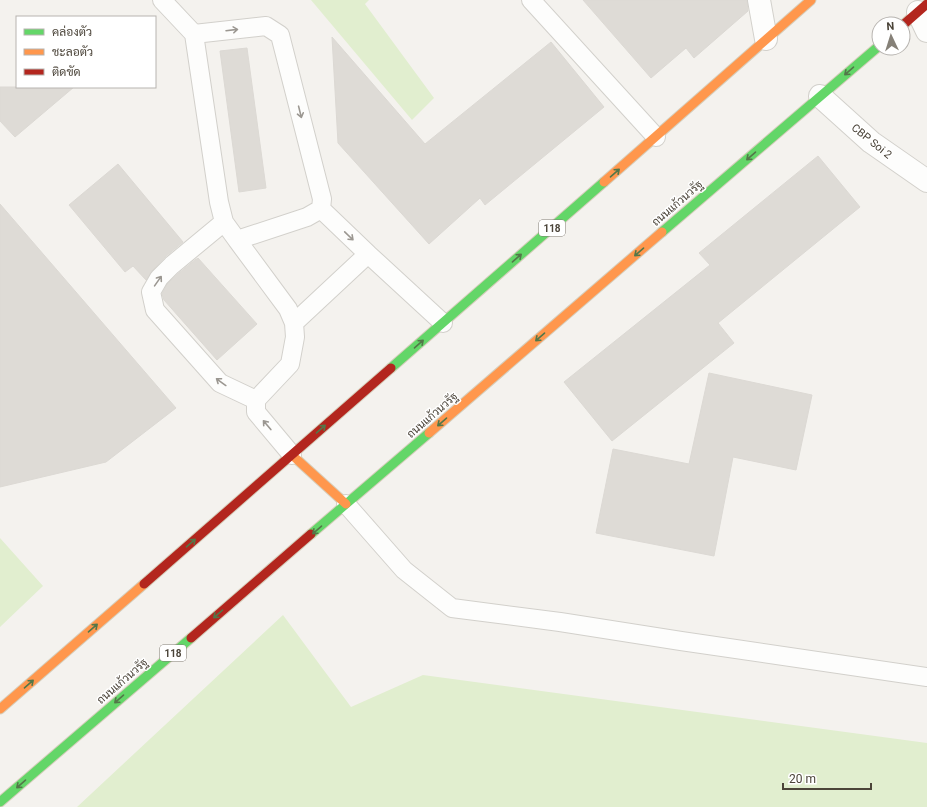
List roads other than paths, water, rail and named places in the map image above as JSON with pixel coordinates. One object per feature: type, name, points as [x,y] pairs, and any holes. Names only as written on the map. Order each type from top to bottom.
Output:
[{"type":"main road","name":"118","points":[[0,709],[811,0]]},
{"type":"main road","name":"ถนนแก้วนวรัฐ","points":[[0,802],[871,53]]},
{"type":"main road","points":[[292,455],[346,504]]},
{"type":"street","points":[[759,0],[766,39]]},
{"type":"street","name":"CBP Soi 2","points":[[820,96],[870,142],[927,181]]},
{"type":"lane","points":[[162,0],[194,34],[219,202],[224,222],[288,309],[294,323],[295,336],[290,364],[256,400],[256,412],[292,455]]},
{"type":"lane","points":[[531,0],[656,137]]},
{"type":"lane","points":[[194,34],[266,26],[280,35],[322,199],[321,209]]},
{"type":"lane","points":[[237,240],[307,216],[321,209]]},
{"type":"lane","points":[[321,209],[443,323]]},
{"type":"lane","points":[[224,222],[158,278],[151,292],[155,310],[220,384],[256,400]]},
{"type":"lane","points":[[294,323],[368,254]]},
{"type":"lane","points":[[346,504],[404,570],[452,608],[560,622],[681,642],[927,677]]}]
